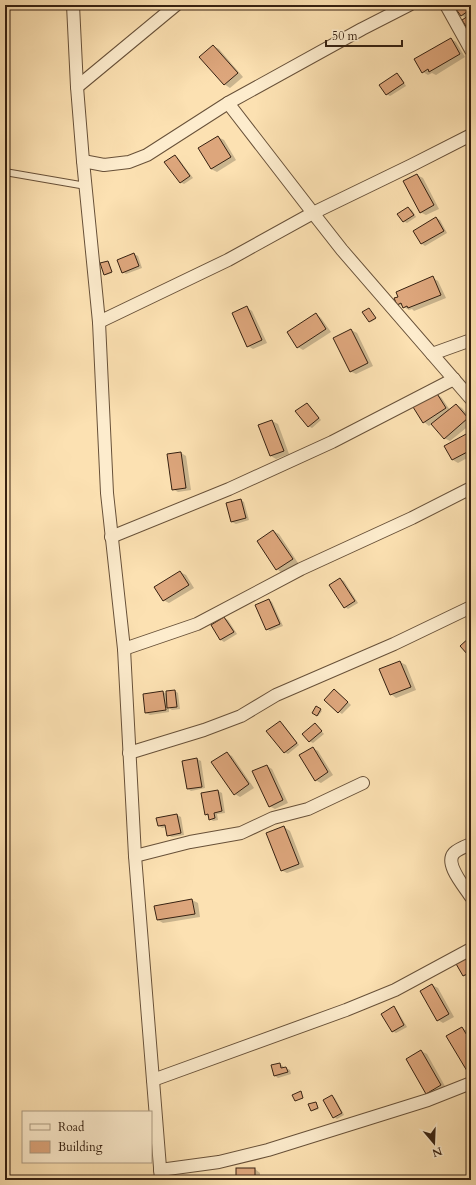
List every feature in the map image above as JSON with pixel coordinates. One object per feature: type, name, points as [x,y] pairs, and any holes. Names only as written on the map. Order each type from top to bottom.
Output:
[{"type":"street","points":[[73,5],[77,87],[83,161],[99,322],[107,493],[124,650],[135,856],[161,1175],[268,1150],[428,1100],[471,1083]]},
{"type":"street","points":[[77,87],[176,5]]},
{"type":"street","points":[[83,161],[104,165],[129,162],[147,155],[228,103],[408,5]]},
{"type":"street","points":[[446,5],[471,50]]},
{"type":"street","points":[[228,103],[342,250],[471,399]]},
{"type":"street","points":[[99,322],[228,260],[313,213],[471,135]]},
{"type":"street","points":[[432,354],[471,340]]},
{"type":"street","points":[[111,537],[229,489],[332,442],[454,379]]},
{"type":"street","points":[[124,650],[197,624],[301,569],[412,518],[471,488]]},
{"type":"street","points":[[129,753],[204,730],[241,716],[276,695],[394,644],[471,607]]},
{"type":"street","points":[[135,856],[190,842],[241,833],[273,818],[308,809],[364,783]]},
{"type":"street","points":[[471,844],[455,852],[451,857],[450,863],[471,897]]},
{"type":"street","points":[[153,1080],[346,1010],[395,990],[471,949]]},
{"type":"lane","points":[[5,172],[86,186]]},
{"type":"building","points":[[453,5],[471,5],[471,9],[461,16]]},
{"type":"building","points":[[471,14],[471,34],[462,20]]},
{"type":"building","points":[[451,38],[460,54],[429,72],[428,69],[422,73],[414,59]]},
{"type":"building","points":[[213,45],[238,73],[224,85],[199,57]]},
{"type":"building","points":[[397,73],[404,83],[386,95],[379,85]]},
{"type":"building","points":[[218,136],[231,157],[211,169],[198,148]]},
{"type":"building","points":[[175,155],[190,176],[180,183],[164,162]]},
{"type":"building","points":[[417,174],[434,205],[420,213],[403,181]]},
{"type":"building","points":[[408,207],[414,215],[403,222],[397,214]]},
{"type":"building","points":[[436,217],[444,231],[421,244],[413,231]]},
{"type":"building","points":[[134,253],[139,266],[122,273],[117,260]]},
{"type":"building","points":[[108,261],[112,272],[104,275],[100,263]]},
{"type":"building","points":[[433,276],[441,295],[408,308],[407,306],[403,308],[401,303],[397,305],[394,298],[398,297],[396,292]]},
{"type":"building","points":[[247,306],[262,340],[247,347],[232,313]]},
{"type":"building","points":[[369,308],[376,318],[369,322],[362,312]]},
{"type":"building","points":[[316,313],[326,329],[297,348],[287,332]]},
{"type":"building","points":[[351,329],[368,363],[350,372],[333,338]]},
{"type":"building","points":[[436,392],[446,408],[423,423],[413,407]]},
{"type":"building","points":[[307,403],[319,418],[308,427],[295,411]]},
{"type":"building","points":[[456,404],[468,418],[444,439],[431,424]]},
{"type":"building","points":[[272,420],[284,451],[270,456],[258,425]]},
{"type":"building","points":[[468,433],[471,437],[471,450],[452,460],[444,446]]},
{"type":"building","points":[[181,452],[186,488],[172,490],[167,454]]},
{"type":"building","points":[[241,499],[246,518],[231,522],[226,503]]},
{"type":"building","points":[[273,530],[293,559],[276,570],[257,541]]},
{"type":"building","points":[[180,571],[189,585],[163,601],[154,587]]},
{"type":"building","points":[[340,578],[355,601],[344,608],[329,585]]},
{"type":"building","points":[[269,599],[280,624],[266,630],[255,605]]},
{"type":"building","points":[[224,617],[234,632],[220,640],[211,625]]},
{"type":"building","points":[[470,637],[471,653],[468,655],[460,646]]},
{"type":"building","points":[[400,661],[411,687],[390,695],[379,669]]},
{"type":"building","points":[[334,689],[348,702],[338,713],[324,700]]},
{"type":"building","points":[[175,690],[177,707],[167,708],[166,691]]},
{"type":"building","points":[[163,691],[166,710],[145,713],[143,694]]},
{"type":"building","points":[[316,706],[321,709],[317,716],[312,713]]},
{"type":"building","points":[[280,721],[297,743],[284,753],[266,731]]},
{"type":"building","points":[[315,723],[322,731],[309,742],[302,734]]},
{"type":"building","points":[[313,747],[328,772],[315,781],[299,755]]},
{"type":"building","points":[[227,752],[249,784],[234,795],[211,762]]},
{"type":"building","points":[[197,758],[202,787],[187,789],[182,761]]},
{"type":"building","points":[[267,765],[283,800],[269,807],[252,771]]},
{"type":"building","points":[[218,790],[222,811],[214,813],[215,818],[209,820],[208,814],[205,815],[201,793]]},
{"type":"building","points":[[177,814],[181,833],[167,836],[165,825],[158,826],[156,818]]},
{"type":"building","points":[[284,826],[299,864],[281,871],[266,833]]},
{"type":"building","points":[[192,899],[195,914],[157,920],[154,906]]},
{"type":"building","points":[[471,953],[471,972],[463,976],[455,962]]},
{"type":"building","points":[[432,984],[449,1014],[437,1021],[420,991]]},
{"type":"building","points":[[394,1006],[404,1025],[392,1032],[381,1014]]},
{"type":"building","points":[[462,1027],[471,1042],[471,1069],[467,1071],[446,1036]]},
{"type":"building","points":[[421,1050],[441,1085],[426,1094],[406,1059]]},
{"type":"building","points":[[280,1063],[281,1068],[286,1067],[288,1072],[274,1076],[271,1065]]},
{"type":"building","points":[[301,1091],[303,1098],[295,1101],[292,1095]]},
{"type":"building","points":[[332,1095],[342,1113],[333,1118],[323,1100]]},
{"type":"building","points":[[316,1102],[318,1108],[311,1111],[308,1104]]},
{"type":"building","points":[[236,1168],[255,1168],[255,1180],[236,1180]]}]
